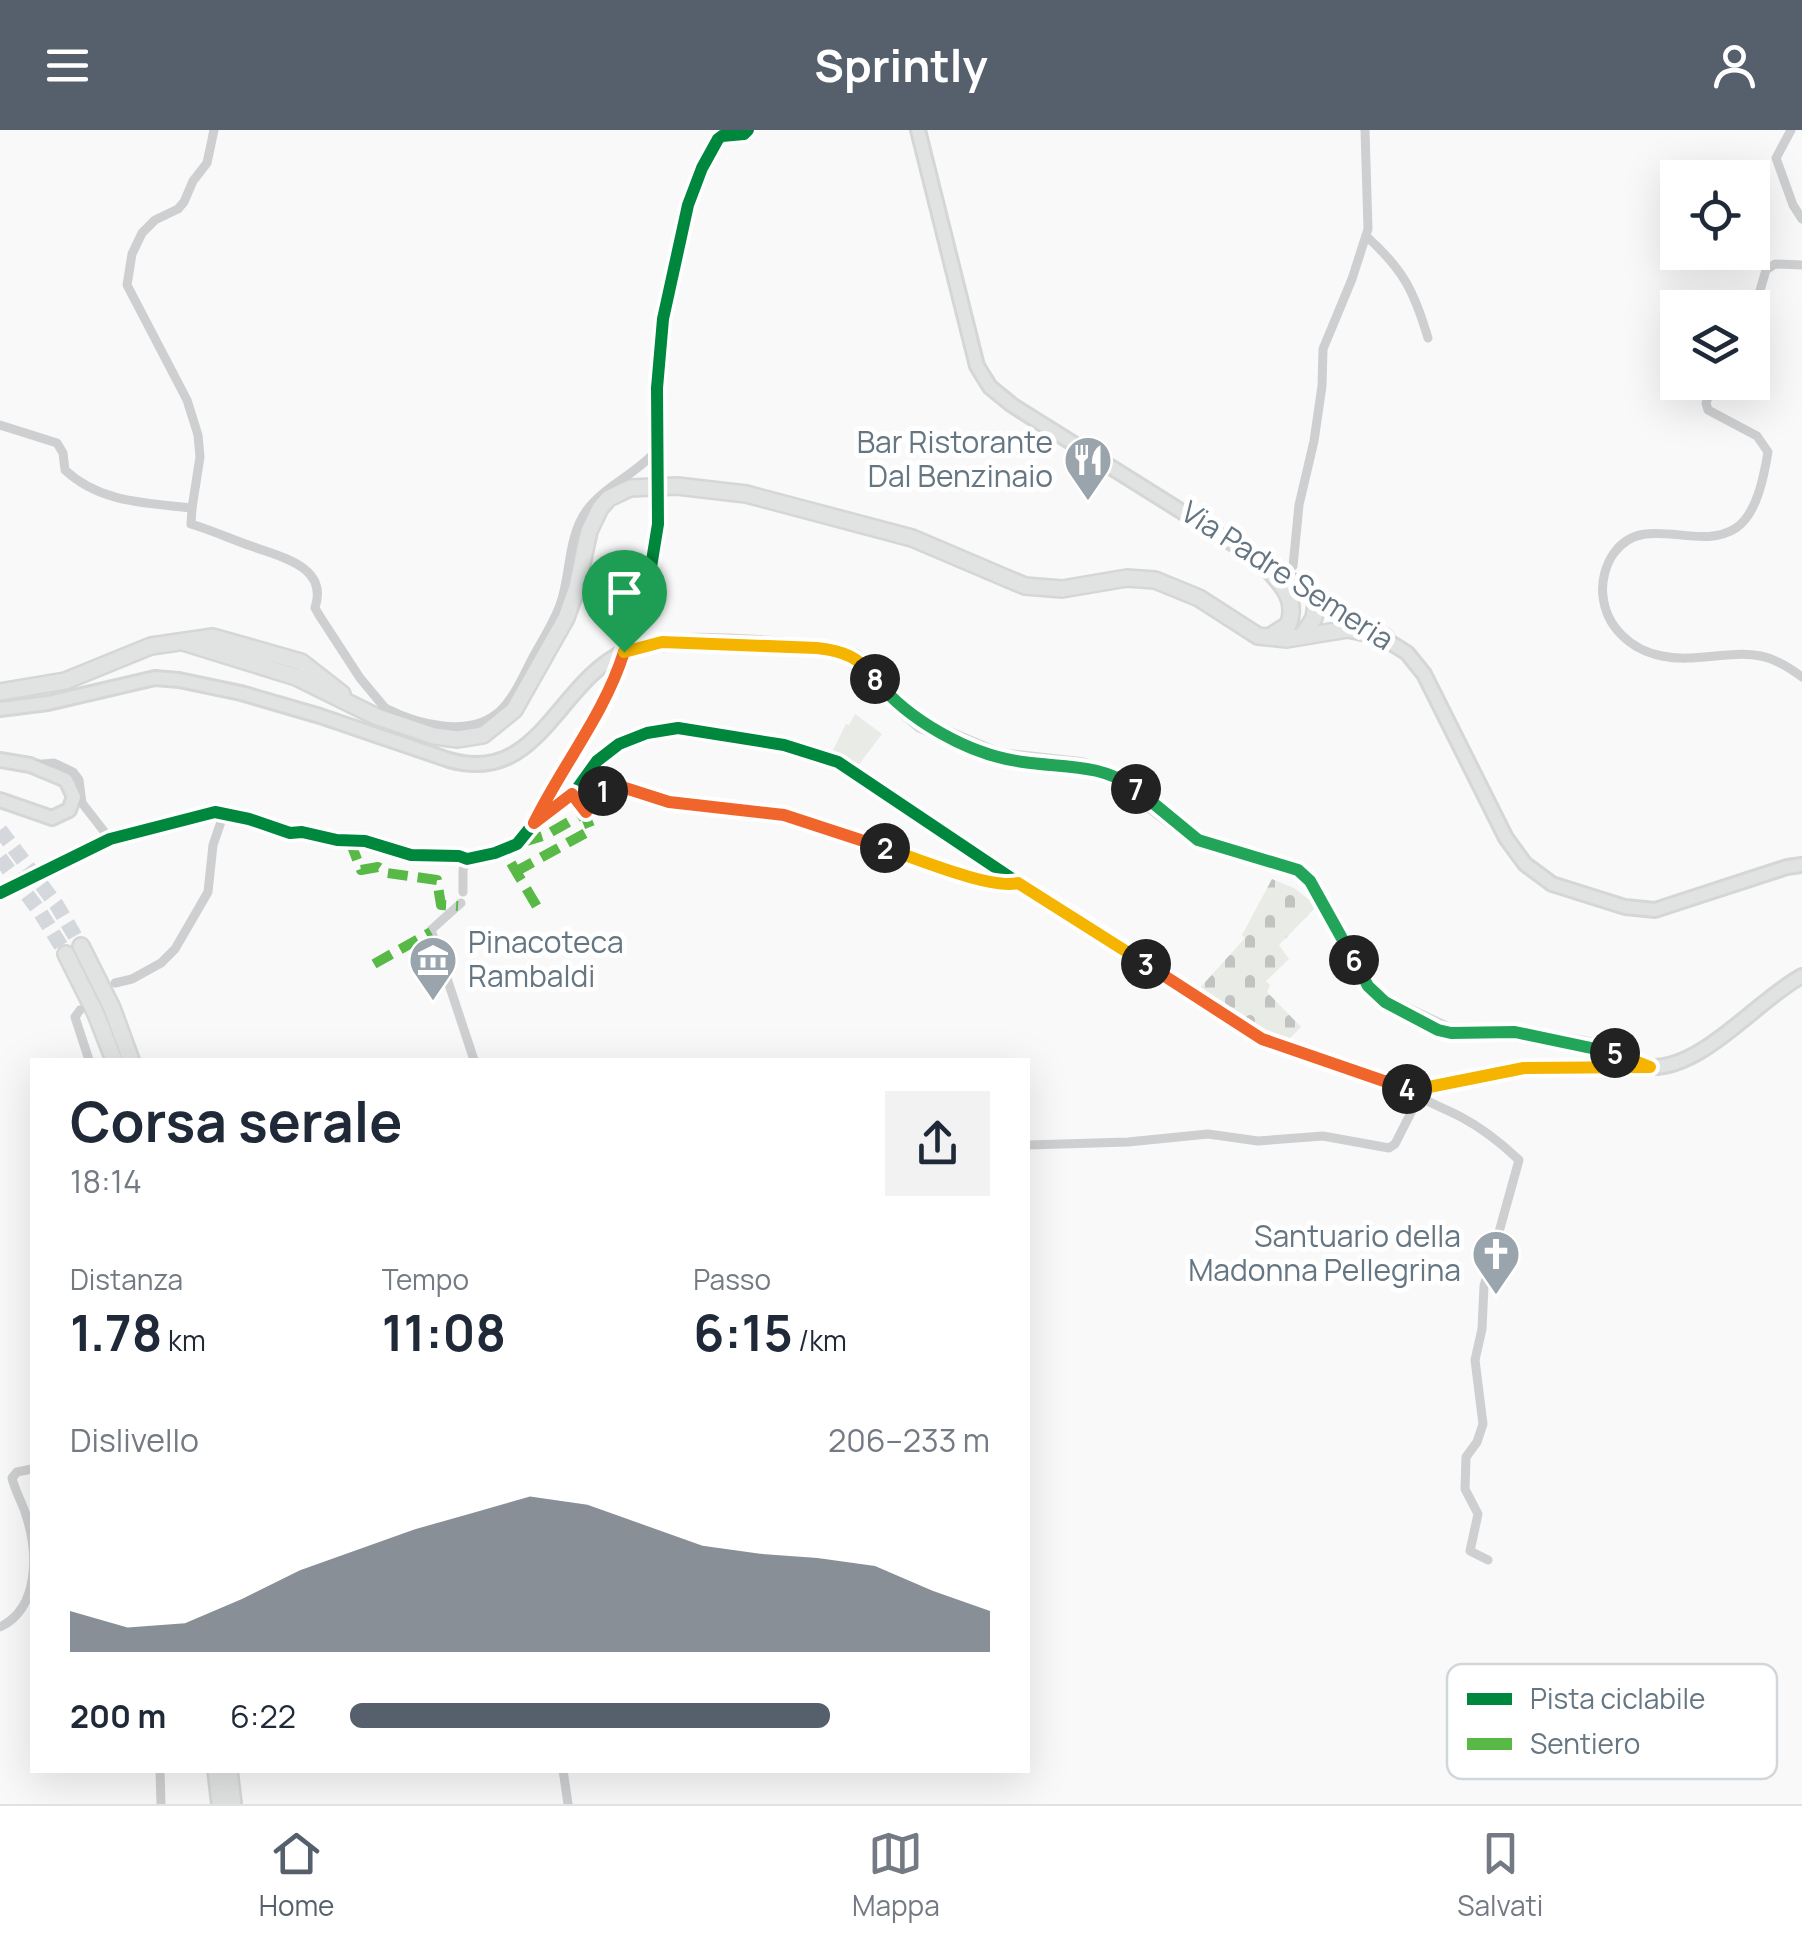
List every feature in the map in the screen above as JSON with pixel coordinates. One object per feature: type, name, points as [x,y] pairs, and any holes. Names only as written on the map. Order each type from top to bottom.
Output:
[{"type":"highway","points":[[0,692],[45,685],[151,646],[212,637],[301,662],[356,706],[390,722],[446,738],[483,735],[514,710],[566,618],[578,587],[594,517],[610,498],[643,486],[746,494],[912,538],[1026,586],[1062,588],[1127,578],[1154,580],[1182,589],[1253,634],[1269,638],[1287,639],[1348,629],[1385,637]]},
{"type":"highway","points":[[1259,560],[1286,590],[1292,606],[1291,618]]},
{"type":"highway","points":[[1269,638],[1284,630],[1291,618],[1318,596]]},
{"type":"highway","points":[[1303,635],[1314,618],[1318,596]]},
{"type":"highway","points":[[0,682],[45,685]]},
{"type":"highway","points":[[81,946],[112,1008],[130,1058]]},
{"type":"highway","points":[[66,954],[113,1058]]},
{"type":"highway","points":[[216,1773],[220,1804]]},
{"type":"highway","points":[[228,1773],[232,1804]]},
{"type":"main road","name":"Via Padre Semeria","points":[[918,130],[977,366],[990,387],[1408,653],[1424,674],[1506,838],[1525,864],[1552,884],[1625,907],[1655,910],[1802,865]]},
{"type":"main road","points":[[0,709],[48,703],[155,678],[178,680],[242,693],[472,766],[500,762],[535,738],[600,666],[624,652],[662,642],[839,651],[856,658],[921,724],[999,757],[1080,766],[1114,776],[1198,840],[1298,870],[1318,895],[1368,986],[1385,1002],[1451,1033],[1515,1032],[1585,1045],[1650,1067],[1669,1066],[1693,1055],[1802,976]]},
{"type":"main road","points":[[0,760],[30,766],[70,784],[74,798],[69,810],[52,818],[0,800]]},
{"type":"street","points":[[214,130],[207,164],[193,181],[184,202],[142,233],[132,254],[127,285],[188,400],[198,435],[200,457],[192,524],[286,558],[310,575],[319,594],[315,608],[385,712],[415,722],[451,726],[478,724],[499,712],[512,696],[560,605],[577,531],[586,512],[656,452]]},
{"type":"street","points":[[0,893],[110,839],[216,812],[249,818],[290,834],[365,840],[411,855],[459,856],[467,860],[516,844],[534,823],[576,754],[583,735],[596,720],[650,573],[658,524],[655,473],[663,319],[688,205],[718,139],[748,130]]},
{"type":"street","points":[[1293,566],[1298,505],[1314,441],[1322,386],[1322,349],[1366,236],[1365,130]]},
{"type":"street","points":[[1791,130],[1776,158],[1793,206],[1802,219]]},
{"type":"street","points":[[1366,236],[1407,278],[1428,338]]},
{"type":"street","points":[[1760,290],[1766,270],[1775,264],[1802,264]]},
{"type":"street","points":[[1707,400],[1708,410],[1757,436],[1768,452],[1764,475],[1746,518],[1733,530],[1713,535],[1638,534],[1622,543],[1611,556],[1604,577],[1605,612],[1611,626],[1631,643],[1662,656],[1764,656],[1802,676]]},
{"type":"street","points":[[0,425],[58,443],[64,453],[64,470],[111,496],[192,508]]},
{"type":"street","points":[[534,823],[572,794],[597,761],[619,744],[647,733],[678,728],[784,745],[838,762],[1262,1039],[1422,1093],[1475,1125],[1518,1160],[1484,1286],[1482,1330],[1474,1373],[1483,1424],[1477,1442],[1466,1456],[1465,1490],[1478,1514],[1470,1551],[1488,1560]]},
{"type":"street","points":[[384,732],[398,742]]},
{"type":"street","points":[[30,766],[54,763],[73,772],[82,803],[110,839]]},
{"type":"street","points":[[572,794],[586,812],[610,786],[669,802],[784,815],[988,883],[1018,883]]},
{"type":"street","points":[[114,983],[132,979],[161,963],[175,949],[208,892],[213,844],[223,816]]},
{"type":"street","points":[[467,860],[462,897],[431,932],[473,1058]]},
{"type":"street","points":[[80,1010],[75,1017],[89,1058]]},
{"type":"street","points":[[1030,1145],[1128,1142],[1208,1134],[1258,1141],[1323,1136],[1389,1148],[1395,1144],[1422,1093],[1524,1068],[1650,1067]]},
{"type":"street","points":[[30,1469],[17,1472],[12,1478],[30,1527]]},
{"type":"street","points":[[0,1626],[17,1617],[30,1588]]},
{"type":"street","points":[[160,1773],[161,1804]]},
{"type":"street","points":[[564,1773],[568,1804]]},
{"type":"green space","points":[[855,714],[882,734],[857,767],[833,750]]},
{"type":"green space","points":[[1272,879],[1294,888],[1317,906],[1279,945],[1289,959],[1266,981],[1270,985],[1267,992],[1301,1027],[1286,1042],[1199,989],[1245,938],[1242,935]]},
{"type":"tunnel","points":[[0,830],[56,904],[81,946]]},
{"type":"tunnel","points":[[0,858],[66,954]]},
{"type":"marked path","points":[[523,842],[546,835],[586,812],[602,792],[619,786],[669,802],[784,815],[988,883],[1014,884]]},
{"type":"marked path","points":[[515,872],[591,830],[581,805]]},
{"type":"marked path","points":[[350,841],[361,870],[378,867],[387,873],[437,880],[441,905],[458,906]]},
{"type":"marked path","points":[[511,863],[539,910]]},
{"type":"marked path","points":[[374,964],[431,932]]},
{"type":"cycle path","points":[[539,814],[610,690],[650,573],[658,524],[657,388],[663,319],[688,205],[718,139],[748,130]]},
{"type":"cycle path","points":[[0,893],[110,839],[215,812],[290,833],[365,841],[411,855],[467,859],[495,853],[517,844],[534,823],[569,800],[597,761],[619,744],[647,733],[678,728],[784,745],[838,762],[1262,1039],[1314,1059],[1405,1087],[1435,1087],[1524,1068],[1649,1067]]},
{"type":"place","name":"Bar Ristorante Dal Benzinaio","points":[[1088,502]]},
{"type":"place","name":"Pinacoteca Rambaldi","points":[[433,1002]]},
{"type":"place","name":"Santuario della Madonna Pellegrina","points":[[1496,1296]]},
{"type":"route","points":[[662,642],[839,651],[868,668],[921,724],[999,757],[1080,766],[1114,776],[1198,840],[1298,870],[1310,881],[1368,986],[1385,1002],[1428,1025],[1451,1033],[1515,1032],[1585,1045],[1650,1067],[1524,1068],[1424,1088],[1419,1098],[1405,1087],[1262,1039],[1018,883],[988,883],[784,815],[669,802],[619,786],[602,792],[586,812],[572,794],[534,823],[576,754],[583,735],[596,720],[624,652],[662,642]]}]
